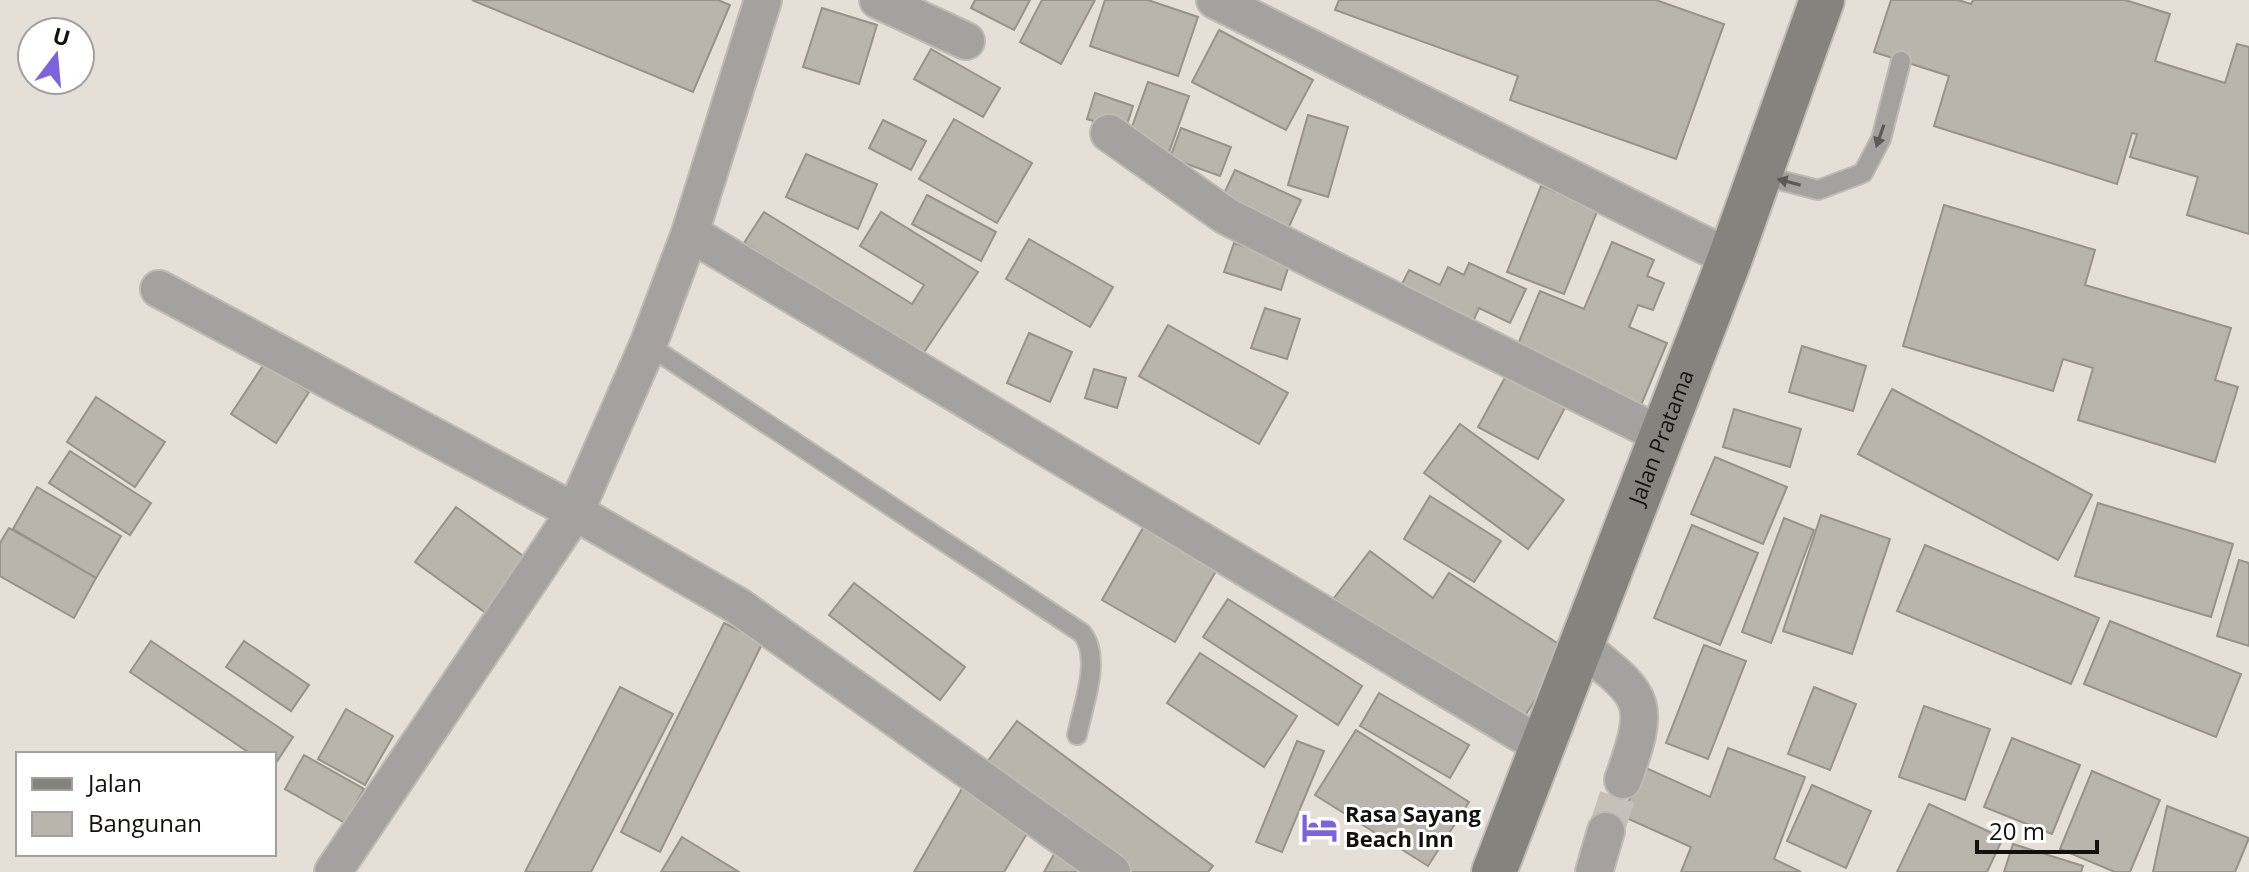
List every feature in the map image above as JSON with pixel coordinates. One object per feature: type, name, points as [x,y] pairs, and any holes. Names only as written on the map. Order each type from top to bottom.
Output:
[{"type":"street","points":[[333,872],[575,512],[648,345],[690,233],[763,0]]},
{"type":"street","points":[[878,0],[966,41]]},
{"type":"street","points":[[1215,0],[1730,258]]},
{"type":"street","name":"Jalan Pratama","points":[[1494,872],[1540,745],[1730,258],[1822,0]]},
{"type":"street","points":[[1109,133],[1226,216],[1663,436]]},
{"type":"street","points":[[690,233],[1540,745]]},
{"type":"street","points":[[159,289],[575,512],[738,606],[1112,872]]},
{"type":"street","points":[[1579,644],[1628,685],[1639,701],[1642,715],[1623,780]]},
{"type":"street","points":[[1594,872],[1606,831]]},
{"type":"lane","points":[[1760,175],[1818,190],[1863,173],[1881,139],[1901,61]]},
{"type":"lane","points":[[648,345],[1082,633],[1091,644],[1092,658],[1077,735]]},
{"type":"building","points":[[472,0],[718,0],[730,5],[693,92]]},
{"type":"building","points":[[975,0],[1030,0],[1014,30],[971,8]]},
{"type":"building","points":[[1042,0],[1095,0],[1061,64],[1020,42]]},
{"type":"building","points":[[1105,0],[1148,0],[1198,17],[1178,76],[1090,46]]},
{"type":"building","points":[[1339,0],[1656,0],[1724,24],[1676,159],[1510,100],[1518,76],[1335,10]]},
{"type":"building","points":[[1891,0],[1958,0],[1971,4],[1973,0],[2125,0],[2170,14],[2155,61],[2225,83],[2237,44],[2249,47],[2249,234],[2187,215],[2198,177],[2130,157],[2137,134],[2132,133],[2117,184],[1934,126],[1949,76],[1874,52]]},
{"type":"building","points":[[822,8],[877,25],[859,84],[803,67]]},
{"type":"building","points":[[1219,30],[1313,80],[1286,130],[1192,82]]},
{"type":"building","points":[[931,49],[1000,88],[983,117],[914,79]]},
{"type":"building","points":[[1148,82],[1189,96],[1168,155],[1127,141]]},
{"type":"building","points":[[1095,93],[1133,106],[1125,131],[1087,119]]},
{"type":"building","points":[[1308,115],[1348,127],[1328,197],[1288,185]]},
{"type":"building","points":[[954,119],[1032,163],[997,223],[919,179]]},
{"type":"building","points":[[883,120],[926,141],[911,170],[869,148]]},
{"type":"building","points":[[1181,128],[1231,147],[1220,176],[1170,158]]},
{"type":"building","points":[[806,154],[877,184],[858,229],[786,197]]},
{"type":"building","points":[[1235,170],[1301,200],[1287,231],[1221,200]]},
{"type":"building","points":[[1541,186],[1598,209],[1564,294],[1507,272]]},
{"type":"building","points":[[927,195],[996,232],[981,261],[912,224]]},
{"type":"building","points":[[1944,205],[2095,250],[2085,285],[2231,328],[2215,380],[2238,387],[2215,462],[2078,420],[2093,368],[2063,359],[2053,391],[1903,346]]},
{"type":"building","points":[[764,212],[912,304],[924,285],[860,246],[881,212],[978,272],[923,354],[744,243]]},
{"type":"building","points":[[1029,239],[1113,287],[1090,327],[1006,279]]},
{"type":"building","points":[[1612,242],[1654,260],[1647,276],[1664,283],[1653,310],[1638,305],[1629,327],[1667,343],[1639,410],[1516,349],[1540,291],[1584,309]]},
{"type":"building","points":[[1234,243],[1290,262],[1281,290],[1224,272]]},
{"type":"building","points":[[1469,263],[1526,289],[1510,323],[1479,308],[1471,326],[1401,286],[1409,270],[1440,285],[1448,267],[1464,275]]},
{"type":"building","points":[[1265,308],[1300,319],[1287,359],[1251,348]]},
{"type":"building","points":[[1168,325],[1288,393],[1259,444],[1139,376]]},
{"type":"building","points":[[1029,333],[1072,352],[1050,402],[1007,383]]},
{"type":"building","points":[[1802,346],[1866,366],[1853,411],[1789,392]]},
{"type":"building","points":[[264,364],[309,392],[276,443],[231,414]]},
{"type":"building","points":[[1094,369],[1126,378],[1117,408],[1085,398]]},
{"type":"building","points":[[1508,372],[1567,404],[1538,459],[1478,427]]},
{"type":"building","points":[[1892,389],[2092,495],[2058,560],[1858,454]]},
{"type":"building","points":[[96,397],[165,442],[135,487],[67,442]]},
{"type":"building","points":[[1734,409],[1801,429],[1790,467],[1723,447]]},
{"type":"building","points":[[1460,424],[1564,500],[1528,549],[1424,473]]},
{"type":"building","points":[[70,451],[151,503],[130,535],[49,483]]},
{"type":"building","points":[[1715,457],[1787,487],[1763,544],[1691,514]]},
{"type":"building","points":[[37,487],[121,536],[96,578],[13,529]]},
{"type":"building","points":[[1430,496],[1501,541],[1474,582],[1404,539]]},
{"type":"building","points":[[2098,503],[2233,544],[2211,617],[2075,576]]},
{"type":"building","points":[[456,507],[526,558],[486,613],[415,562]]},
{"type":"building","points":[[1821,515],[1890,539],[1852,654],[1783,631]]},
{"type":"building","points":[[1784,518],[1814,530],[1771,643],[1742,632]]},
{"type":"building","points":[[1692,525],[1758,553],[1720,645],[1654,618]]},
{"type":"building","points":[[9,528],[96,578],[74,618],[0,576],[0,543]]},
{"type":"building","points":[[1143,528],[1216,571],[1175,642],[1102,600]]},
{"type":"building","points":[[1925,545],[2099,618],[2071,684],[1897,611]]},
{"type":"building","points":[[1370,551],[1433,598],[1449,573],[1568,650],[1517,728],[1334,598]]},
{"type":"building","points":[[2239,560],[2249,563],[2249,646],[2217,636]]},
{"type":"building","points":[[854,583],[965,667],[940,700],[829,615]]},
{"type":"building","points":[[1228,599],[1362,686],[1338,725],[1203,637]]},
{"type":"building","points":[[2110,621],[2241,674],[2216,737],[2084,684]]},
{"type":"building","points":[[724,623],[763,642],[660,852],[621,832]]},
{"type":"building","points":[[151,641],[293,737],[276,763],[276,752],[248,752],[130,672]]},
{"type":"building","points":[[244,641],[309,685],[291,711],[226,667]]},
{"type":"building","points":[[1704,645],[1746,661],[1708,759],[1666,743]]},
{"type":"building","points":[[1200,653],[1297,716],[1264,767],[1167,703]]},
{"type":"building","points":[[620,687],[673,714],[591,872],[525,872]]},
{"type":"building","points":[[1814,687],[1856,704],[1830,770],[1788,754]]},
{"type":"building","points":[[1379,693],[1469,745],[1450,778],[1360,726]]},
{"type":"building","points":[[1924,706],[1990,729],[1965,800],[1899,777]]},
{"type":"building","points":[[346,709],[393,736],[365,785],[318,759]]},
{"type":"building","points":[[1017,721],[1213,866],[1208,872],[1130,872],[985,765]]},
{"type":"building","points":[[1356,730],[1469,802],[1428,866],[1315,795]]},
{"type":"building","points":[[2012,738],[2080,765],[2052,834],[1984,807]]},
{"type":"building","points":[[1297,741],[1324,751],[1282,852],[1256,842]]},
{"type":"building","points":[[1728,748],[1805,777],[1774,859],[1801,872],[1681,872],[1691,847],[1622,816],[1644,767],[1710,797]]},
{"type":"building","points":[[304,755],[364,789],[345,823],[285,789]]},
{"type":"building","points":[[2092,771],[2160,800],[2130,872],[2115,872],[2060,849]]},
{"type":"building","points":[[964,785],[1032,825],[1004,872],[914,872]]},
{"type":"building","points":[[1812,785],[1871,811],[1846,868],[1787,841]]},
{"type":"building","points":[[1929,804],[2003,838],[1987,872],[1897,872]]},
{"type":"building","points":[[2167,806],[2249,838],[2235,872],[2153,872]]},
{"type":"building","points":[[682,837],[739,872],[661,872]]},
{"type":"building","points":[[2013,844],[2083,866],[2081,872],[2004,872]]},
{"type":"building","points":[[1057,849],[1092,872],[1044,872]]},
{"type":"tunnel","points":[[1606,831],[1623,780]]},
{"type":"place","name":"Rasa Sayang Beach Inn","points":[[1319,827]]}]
